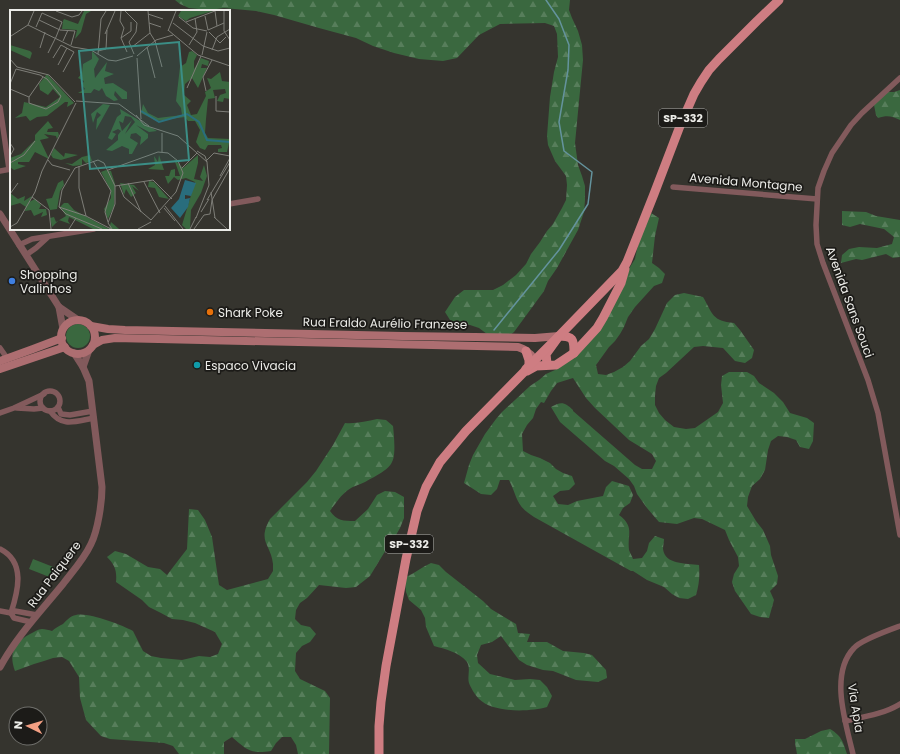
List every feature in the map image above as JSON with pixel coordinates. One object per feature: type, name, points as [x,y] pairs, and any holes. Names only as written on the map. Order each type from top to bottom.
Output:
[{"type":"main road","name":"SP-332","points":[[527,369],[536,366],[558,364],[574,353],[597,328],[621,284],[627,262],[694,94],[709,70],[779,0]]},
{"type":"main road","name":"SP-332","points":[[379,754],[381,708],[386,666],[409,545],[417,511],[429,481],[444,458],[466,431],[619,274],[627,262]]},
{"type":"main road","points":[[78,320],[91,326],[95,338],[91,347],[82,353],[74,353],[65,348],[62,341],[66,325],[78,320]]},
{"type":"main road","name":"Rua Eraldo Aurélio Franzese","points":[[91,326],[125,330],[402,336],[535,338],[559,336]]},
{"type":"main road","points":[[4,359],[33,349],[63,333]]},
{"type":"main road","points":[[550,365],[546,354],[559,336],[571,338],[574,345],[574,353]]},
{"type":"main road","name":"Rua Eraldo Aurélio Franzese","points":[[91,347],[102,340],[115,338],[518,347],[536,359]]},
{"type":"main road","points":[[0,369],[65,348]]},
{"type":"main road","points":[[526,351],[529,360],[527,369]]},
{"type":"main road","points":[[536,359],[550,365]]},
{"type":"street","name":"Avenida Sans Souci","points":[[900,78],[851,125],[832,153],[818,188],[816,225],[817,244],[823,263],[868,380],[878,413],[900,535]]},
{"type":"street","points":[[0,107],[10,169],[0,171]]},
{"type":"street","name":"Avenida Montagne","points":[[674,187],[817,199]]},
{"type":"street","points":[[230,204],[258,199]]},
{"type":"street","points":[[0,214],[59,306],[78,320]]},
{"type":"street","points":[[19,245],[32,239],[88,230]]},
{"type":"street","points":[[26,255],[48,237]]},
{"type":"street","points":[[59,306],[63,333]]},
{"type":"street","points":[[83,367],[91,347]]},
{"type":"street","points":[[0,348],[4,359]]},
{"type":"street","name":"Rua Paiquere","points":[[0,667],[10,649],[82,560],[92,543],[97,523],[102,492],[93,415],[88,382],[83,367],[74,353]]},
{"type":"street","points":[[0,413],[45,393],[52,392],[58,395],[60,401],[58,407],[50,411]]},
{"type":"street","points":[[43,408],[41,401],[45,393]]},
{"type":"street","points":[[58,407],[61,414],[93,415]]},
{"type":"street","points":[[14,408],[43,408],[50,411],[57,419],[66,422],[93,415]]},
{"type":"street","points":[[0,549],[7,553],[15,564],[18,574],[17,592],[11,613],[14,618],[31,622]]},
{"type":"street","points":[[0,612],[11,613],[16,611],[37,615]]},
{"type":"street","name":"Via Apia","points":[[853,754],[845,722],[840,684],[847,657],[854,648],[877,635],[900,626]]},
{"type":"street","points":[[845,722],[885,711],[900,704]]},
{"type":"green space","points":[[175,0],[570,0],[569,10],[582,45],[583,60],[575,143],[578,165],[585,186],[584,212],[578,230],[548,281],[544,291],[514,332],[505,339],[487,334],[479,328],[450,320],[445,312],[455,297],[464,290],[493,290],[503,285],[516,275],[526,264],[531,254],[553,224],[566,200],[566,176],[555,161],[548,145],[547,136],[550,97],[558,57],[557,34],[554,26],[545,23],[500,24],[479,35],[457,58],[443,61],[419,59],[394,53],[356,38],[274,15],[256,11],[224,8],[209,10],[189,8]]},
{"type":"green space","points":[[900,90],[900,120],[889,116],[878,118],[874,105],[885,92]]},
{"type":"green space","points":[[842,211],[866,212],[876,216],[900,220],[900,257],[893,258],[886,254],[841,263],[842,255],[849,249],[859,247],[877,248],[892,244],[894,237],[884,229],[860,224],[850,227],[842,225]]},
{"type":"green space","points":[[651,213],[659,218],[652,263],[665,274],[662,283],[654,286],[628,317],[620,334],[596,365],[598,374],[606,375],[614,372],[630,361],[641,346],[649,339],[667,303],[675,295],[684,293],[703,297],[714,316],[721,320],[734,323],[740,330],[754,350],[752,358],[745,363],[735,361],[723,348],[703,346],[694,347],[659,378],[656,386],[655,405],[665,420],[674,427],[686,429],[695,428],[718,412],[723,403],[721,385],[722,376],[729,372],[747,372],[754,376],[759,383],[774,393],[783,402],[790,413],[807,418],[814,423],[813,441],[809,449],[800,447],[796,440],[787,437],[778,436],[771,441],[765,470],[760,479],[752,486],[748,497],[747,506],[763,530],[770,546],[771,555],[778,576],[777,584],[770,591],[774,600],[769,618],[751,614],[735,591],[732,582],[734,574],[739,566],[738,557],[725,530],[702,519],[694,518],[677,524],[659,522],[637,494],[629,479],[614,466],[605,461],[560,422],[551,407],[563,403],[570,407],[635,465],[642,469],[652,469],[656,461],[652,454],[629,440],[595,408],[586,398],[573,378],[557,383],[544,403],[541,402],[536,409],[533,418],[522,434],[523,451],[550,463],[556,469],[572,476],[575,484],[569,490],[560,491],[553,496],[558,504],[568,505],[577,501],[603,496],[606,487],[612,481],[629,486],[633,495],[630,503],[623,508],[619,515],[624,519],[629,527],[629,550],[633,559],[642,558],[647,551],[649,543],[655,536],[664,539],[663,549],[668,558],[672,561],[699,565],[699,580],[696,595],[688,599],[679,598],[664,587],[647,580],[534,517],[520,505],[509,480],[500,480],[497,489],[491,495],[481,494],[464,483],[473,455],[496,419],[530,386],[546,374],[563,365],[584,341],[635,259],[641,236]]},
{"type":"green space","points":[[78,324],[87,327],[90,336],[87,345],[78,348],[69,345],[66,336],[69,327]]},
{"type":"green space","points":[[377,419],[386,420],[393,426],[394,450],[392,462],[388,468],[380,474],[348,490],[330,511],[335,517],[341,520],[355,521],[368,509],[377,495],[385,491],[395,492],[404,497],[404,518],[400,528],[370,576],[356,587],[346,588],[319,585],[300,603],[296,610],[295,619],[301,625],[310,627],[316,634],[310,642],[302,646],[296,653],[295,671],[300,679],[325,691],[330,698],[329,754],[298,754],[296,745],[291,737],[282,737],[271,751],[258,752],[245,748],[232,737],[224,742],[224,754],[179,754],[173,746],[164,743],[110,739],[101,736],[86,720],[80,698],[79,677],[69,661],[62,657],[53,658],[15,671],[12,659],[13,653],[20,641],[30,634],[42,629],[52,631],[63,624],[70,617],[76,615],[96,617],[133,631],[143,651],[151,656],[182,660],[199,656],[210,657],[218,654],[222,644],[215,632],[195,623],[172,619],[149,607],[142,600],[116,582],[115,568],[107,557],[115,551],[126,554],[148,567],[160,569],[167,575],[187,549],[189,509],[198,510],[205,520],[212,537],[219,585],[227,590],[268,579],[273,571],[272,557],[265,538],[266,527],[270,519],[316,471],[345,423],[357,423]]},
{"type":"green space","points":[[33,559],[56,568],[52,578],[29,569]]},
{"type":"green space","points":[[431,563],[439,565],[491,609],[516,624],[518,633],[530,634],[527,642],[547,642],[563,651],[592,655],[606,670],[607,678],[598,682],[576,680],[553,671],[543,670],[527,665],[519,660],[501,636],[492,642],[481,645],[477,655],[478,663],[490,674],[515,680],[540,680],[547,687],[552,696],[547,707],[531,710],[502,709],[485,704],[479,699],[470,685],[469,667],[467,662],[456,653],[434,646],[421,610],[409,600],[406,592],[406,577]]},
{"type":"green space","points":[[830,729],[840,737],[847,754],[797,754],[795,739],[805,739],[821,731]]},
{"type":"waterway","points":[[494,330],[559,250],[588,204],[592,172],[564,151],[559,122],[568,70],[569,45],[559,19],[546,0]]},
{"type":"place","name":"Shopping Valinhos","points":[[12,281]]},
{"type":"place","name":"Shark Poke","points":[[210,312]]},
{"type":"place","name":"Espaco Vivacia","points":[[197,365]]}]
